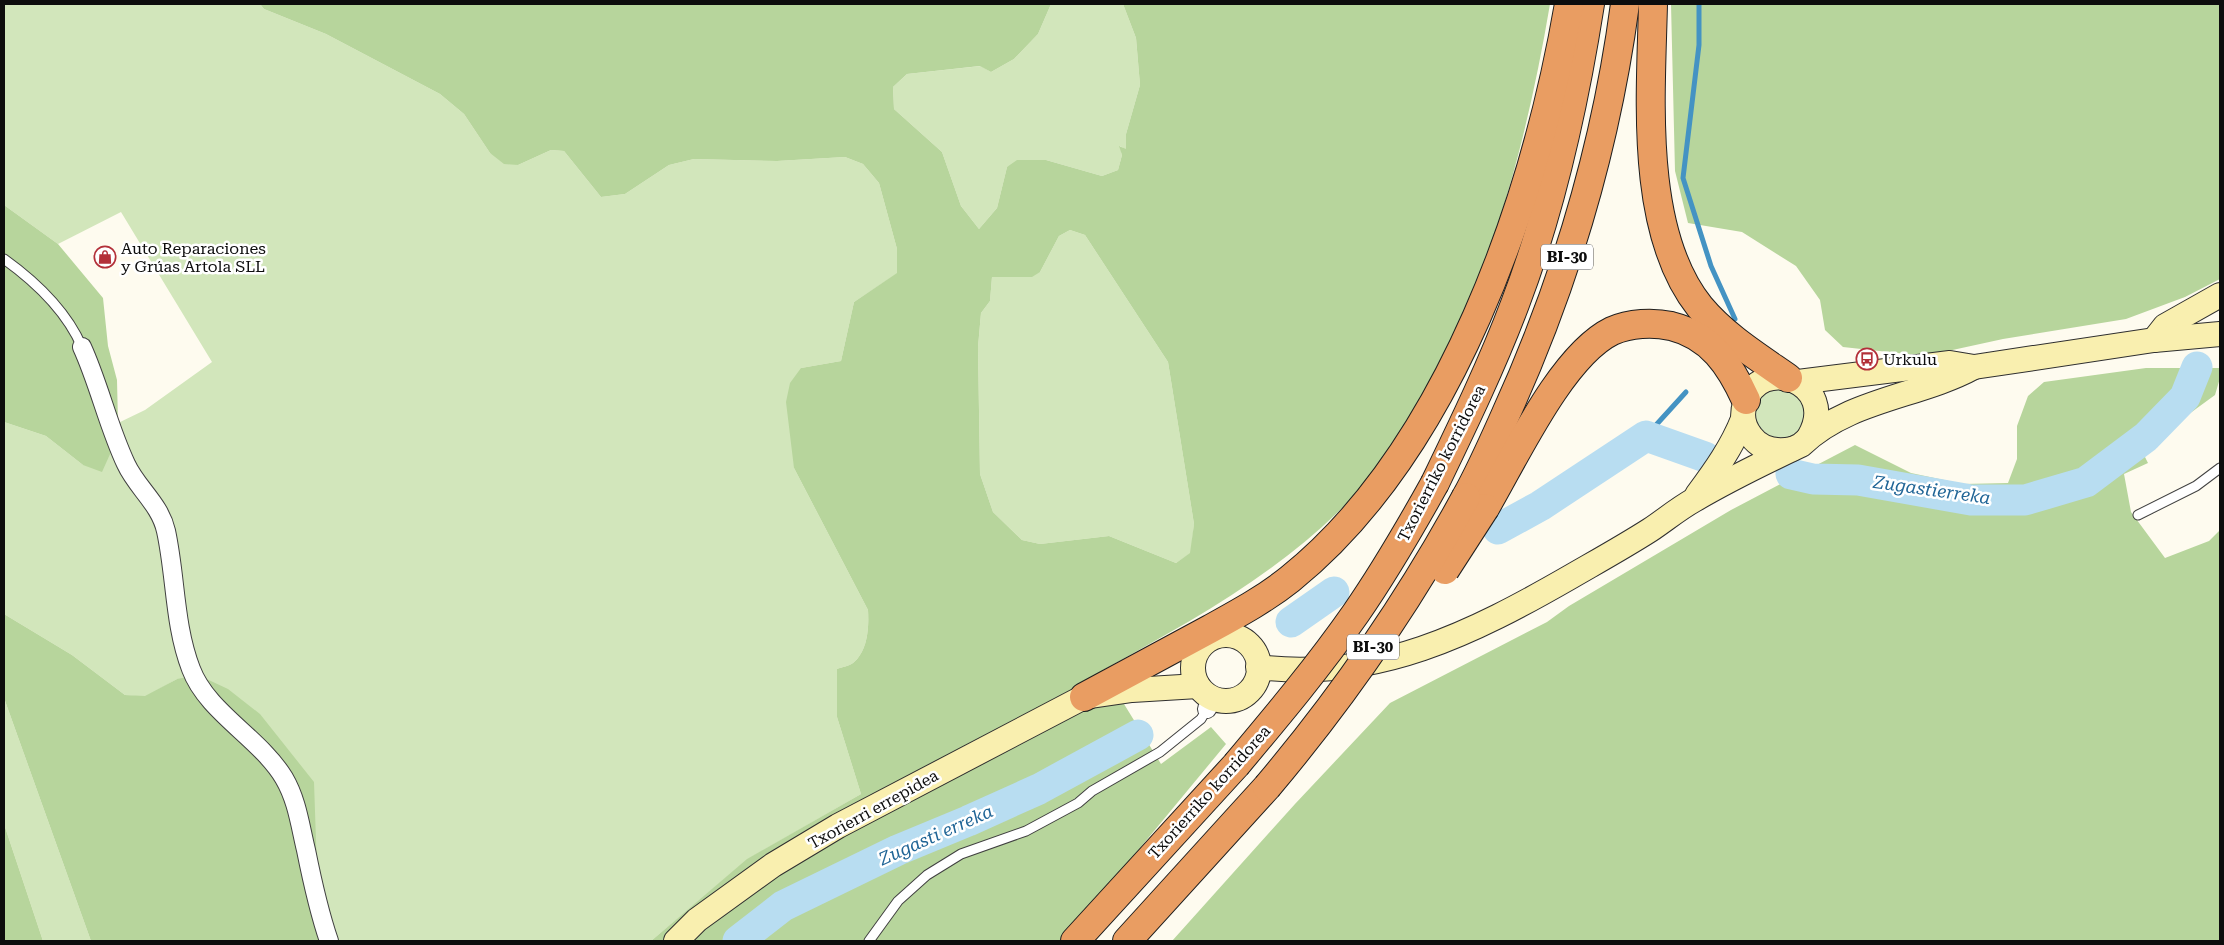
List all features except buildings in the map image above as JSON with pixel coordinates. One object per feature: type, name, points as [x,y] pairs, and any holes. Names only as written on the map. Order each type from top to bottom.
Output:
[{"type":"highway","points":[[1235,637],[1276,590],[1321,550],[1378,486],[1402,453],[1452,366],[1503,251],[1521,197],[1549,103],[1570,4]]},
{"type":"highway","name":"Txorierriko korridorea","points":[[1075,941],[1236,765],[1304,682],[1356,612],[1406,535],[1434,483],[1478,392],[1502,337],[1537,239],[1565,139],[1590,4]]},
{"type":"highway","name":"BI-30","points":[[1476,503],[1562,271],[1588,186],[1606,112],[1625,4]]},
{"type":"highway","points":[[1653,4],[1651,106],[1653,164],[1659,211],[1671,252],[1699,305],[1718,326],[1793,380]]},
{"type":"highway","points":[[1128,941],[1309,737],[1347,705],[1405,632],[1476,503],[1564,374],[1586,350],[1612,331],[1637,324],[1661,324],[1681,328],[1698,336],[1713,347],[1726,363],[1744,410]]},
{"type":"highway","points":[[1084,697],[1276,590]]},
{"type":"main road","points":[[2154,340],[2165,326],[2220,295]]},
{"type":"main road","points":[[1692,500],[1716,470],[1736,438],[1744,410],[1758,384],[1778,377],[1793,380],[1857,377],[1950,363],[1974,367],[2154,340],[2220,334]]},
{"type":"main road","points":[[1258,666],[1286,670],[1348,665],[1408,654],[1447,641],[1504,614],[1544,592],[1649,530],[1692,500],[1869,404],[1956,377],[1974,367]]},
{"type":"main road","points":[[1744,410],[1746,429],[1760,446],[1770,450],[1800,443],[1817,418],[1816,408],[1810,393],[1793,380]]},
{"type":"main road","points":[[1225,635],[1235,637],[1252,648],[1258,666],[1255,683],[1244,695],[1234,700],[1223,701],[1206,697],[1193,671],[1195,656],[1200,647],[1216,637],[1225,635]]},
{"type":"main road","points":[[1122,676],[1195,656]]},
{"type":"main road","name":"Txorierri errepidea","points":[[676,941],[697,920],[781,860],[838,826],[1084,697],[1132,690],[1206,697]]},
{"type":"street","points":[[78,340],[126,464],[153,501],[166,530],[181,636],[191,670],[199,685],[212,701],[273,763],[290,790],[298,810],[312,878],[329,941]]},
{"type":"lane","points":[[4,259],[40,288],[59,309],[78,340]]},
{"type":"lane","points":[[2138,515],[2196,486],[2220,468]]},
{"type":"lane","points":[[869,941],[904,894],[927,875],[961,854],[1026,831],[1078,803],[1092,791],[1160,752],[1200,719],[1206,697]]},
{"type":"green space","points":[[4,4],[260,4],[264,9],[326,34],[440,94],[464,114],[490,153],[518,165],[551,150],[564,151],[601,197],[625,194],[669,165],[694,159],[777,161],[845,157],[863,164],[879,183],[897,249],[898,273],[854,302],[841,361],[801,368],[794,468],[868,610],[868,631],[862,652],[853,663],[837,669],[837,717],[861,794],[748,859],[651,941],[336,941],[177,679],[145,697],[125,695],[72,655],[4,614],[4,422],[46,436],[83,465],[118,423],[145,410],[212,362],[121,212],[58,244],[4,205]]},
{"type":"green space","points":[[260,4],[1051,4],[1038,34],[1014,59],[991,72],[980,66],[907,74],[893,87],[894,109],[942,152],[961,206],[979,229],[997,208],[1007,167],[1017,160],[1046,160],[1102,176],[1118,170],[1122,155],[1119,146],[1126,149],[1126,134],[1140,85],[1136,38],[1123,4],[1550,4],[1529,111],[1516,164],[1483,268],[1439,368],[1396,441],[1369,478],[1349,501],[1284,558],[1226,599],[1103,670],[1161,764],[1211,727],[1226,744],[1063,941],[651,941],[747,859],[861,794],[837,717],[837,669],[853,663],[862,652],[868,631],[868,610],[794,468],[786,402],[790,383],[801,368],[841,361],[854,302],[897,273],[897,249],[879,183],[863,164],[845,157],[777,161],[694,159],[669,165],[625,194],[601,197],[564,151],[551,150],[518,165],[504,164],[490,153],[464,114],[440,94],[326,34],[264,9]],"holes":[[[1070,230],[1085,235],[1168,362],[1194,524],[1190,553],[1176,563],[1109,536],[1040,544],[1022,540],[993,512],[980,474],[978,347],[981,313],[990,301],[992,277],[1032,277],[1040,272],[1059,236]]]},
{"type":"green space","points":[[1051,4],[1123,4],[1136,38],[1140,85],[1126,134],[1126,150],[1120,146],[1122,155],[1118,170],[1102,176],[1046,160],[1007,167],[997,208],[979,229],[961,206],[942,152],[894,109],[893,87],[907,74],[981,66],[991,72],[1014,59],[1038,34]]},
{"type":"green space","points":[[1671,4],[2220,4],[2220,279],[2185,297],[2126,319],[2003,339],[1925,356],[1843,347],[1825,330],[1820,300],[1796,266],[1742,232],[1688,223],[1675,171]]},
{"type":"green space","points":[[4,205],[58,244],[103,298],[108,346],[117,380],[118,423],[115,443],[102,472],[83,465],[46,436],[4,422]]},
{"type":"green space","points":[[1070,230],[1085,235],[1168,362],[1194,524],[1191,553],[1176,563],[1109,536],[1040,544],[1022,540],[993,512],[980,474],[978,347],[981,313],[990,301],[992,277],[1040,272],[1059,236]]},
{"type":"green space","points":[[2146,368],[2220,368],[2220,378],[2215,395],[2141,449],[2148,463],[2124,474],[2131,512],[2165,558],[2209,541],[2220,530],[2220,941],[1172,941],[1295,804],[1390,703],[1547,622],[1569,606],[1731,510],[1855,445],[1911,473],[1963,484],[2008,483],[2017,459],[2017,426],[2028,396],[2044,382]]},
{"type":"green space","points":[[1785,389],[1798,396],[1804,404],[1804,424],[1798,432],[1790,438],[1775,439],[1762,432],[1756,424],[1755,409],[1762,396],[1770,390]]},
{"type":"green space","points":[[4,614],[72,655],[125,695],[145,696],[177,679],[198,675],[228,689],[260,714],[314,782],[317,870],[336,941],[91,941],[4,698]]},
{"type":"green space","points":[[4,698],[91,941],[43,941],[4,824]]},
{"type":"green space","points":[[4,824],[43,941],[4,941]]},
{"type":"waterway","points":[[1699,4],[1699,45],[1683,178],[1711,266],[1735,319]]},
{"type":"waterway","name":"Zugastierreka","points":[[1791,474],[1813,479],[1858,480],[1971,500],[2025,500],[2086,482],[2146,437],[2185,397],[2197,367]]},
{"type":"waterway","points":[[1646,436],[1686,392]]},
{"type":"waterway","points":[[1498,529],[1540,506],[1646,436],[1705,457]]},
{"type":"waterway","points":[[1291,622],[1334,592]]},
{"type":"waterway","name":"Zugasti erreka","points":[[738,941],[783,906],[898,850],[1039,789],[1138,735]]},
{"type":"place","name":"Auto Reparaciones y Grúas Artola SLL","points":[[105,257]]},
{"type":"place","name":"Urkulu","points":[[1867,359]]}]
